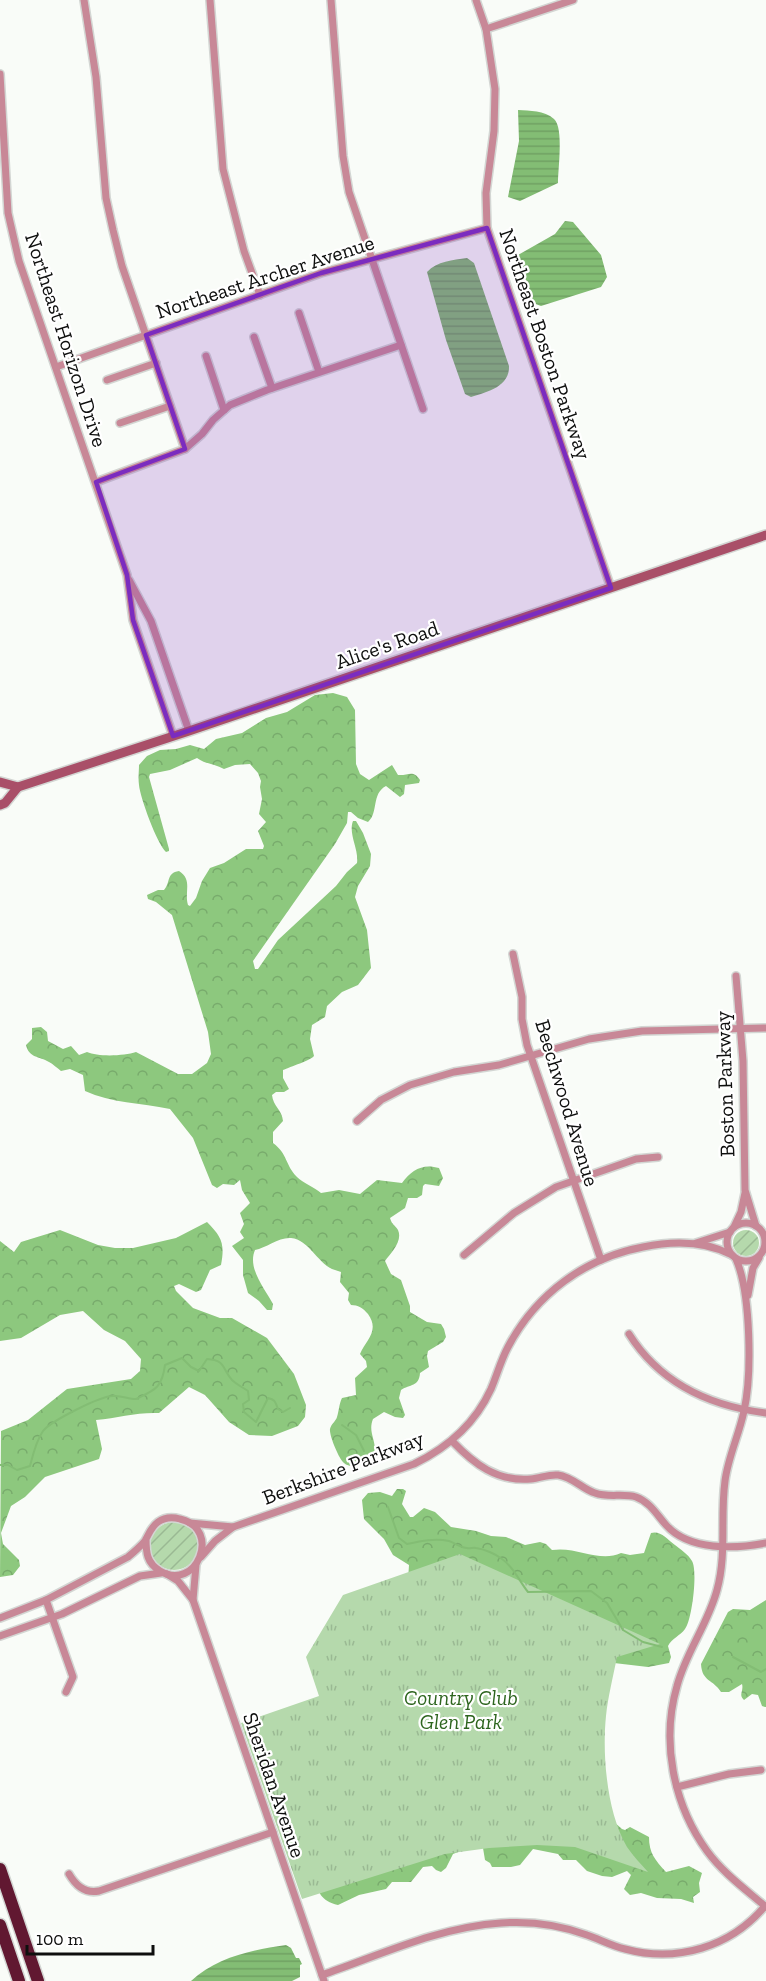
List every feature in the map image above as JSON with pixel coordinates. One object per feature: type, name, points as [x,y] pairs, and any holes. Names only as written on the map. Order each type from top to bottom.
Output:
[{"type":"highway","points":[[0,1869],[38,1981]]},
{"type":"highway","points":[[0,1924],[20,1981]]},
{"type":"main road","name":"Alice's Road","points":[[0,805],[5,803],[18,786],[189,731],[766,535]]},
{"type":"main road","points":[[0,782],[18,786]]},
{"type":"street","points":[[84,0],[96,77],[106,198],[122,266],[185,449]]},
{"type":"street","points":[[210,0],[223,169],[235,219],[260,295]]},
{"type":"street","points":[[331,0],[344,165],[349,192],[423,409]]},
{"type":"street","name":"Northeast Boston Parkway","points":[[476,0],[486,29],[495,89],[494,131],[486,193],[487,228],[611,588]]},
{"type":"street","points":[[486,29],[573,0]]},
{"type":"street","name":"Northeast Horizon Drive","points":[[0,74],[8,213],[19,261],[127,575],[151,621],[189,731]]},
{"type":"street","name":"Northeast Archer Avenue","points":[[57,367],[321,273],[487,228]]},
{"type":"street","points":[[299,313],[319,372]]},
{"type":"street","points":[[254,336],[272,388]]},
{"type":"street","points":[[96,482],[185,449],[230,405],[272,388],[401,345]]},
{"type":"street","points":[[206,356],[224,410]]},
{"type":"street","points":[[107,380],[156,363]]},
{"type":"street","points":[[120,423],[170,406]]},
{"type":"street","name":"Northeast Horizon Drive","points":[[127,575],[133,620],[173,736]]},
{"type":"street","name":"Beechwood Avenue","points":[[513,954],[522,997],[524,1030],[531,1055],[601,1260]]},
{"type":"street","name":"Boston Parkway","points":[[736,976],[742,1030],[746,1190],[756,1226]]},
{"type":"street","points":[[357,1121],[381,1100],[410,1085],[438,1076],[499,1065],[561,1046],[615,1034],[766,1028]]},
{"type":"street","points":[[464,1255],[527,1203],[556,1186],[643,1157],[658,1157]]},
{"type":"street","name":"Boston Parkway","points":[[731,1230],[741,1212],[746,1190]]},
{"type":"street","points":[[323,1978],[440,1934],[482,1924],[549,1925],[585,1934],[623,1949],[656,1954],[675,1954],[704,1948],[734,1934],[765,1906],[738,1884],[707,1851],[685,1812],[677,1787],[670,1749],[672,1710],[683,1669],[708,1615],[717,1588],[723,1546],[725,1479],[744,1410],[748,1374],[747,1301],[742,1274],[728,1247],[731,1230],[741,1224],[756,1226],[764,1233],[766,1242],[763,1253],[753,1268],[747,1301]]},
{"type":"street","name":"Berkshire Parkway","points":[[201,1557],[215,1541],[233,1527],[414,1464],[452,1441],[482,1406],[507,1348],[535,1307],[560,1284],[601,1260],[648,1246],[694,1243],[731,1230]]},
{"type":"street","name":"Berkshire Parkway","points":[[694,1243],[718,1249],[734,1257]]},
{"type":"street","points":[[734,1257],[751,1261],[763,1253]]},
{"type":"street","points":[[629,1334],[646,1357],[670,1380],[699,1396],[744,1410],[766,1413]]},
{"type":"street","points":[[452,1441],[474,1463],[495,1474],[517,1479],[562,1476],[597,1494],[634,1497],[646,1502],[675,1534],[696,1543],[723,1546],[766,1543]]},
{"type":"street","points":[[0,1618],[46,1600],[119,1562],[138,1550],[149,1532],[164,1519],[174,1517],[190,1523],[197,1529],[202,1540],[201,1557],[196,1565],[181,1574],[140,1576],[53,1618],[0,1636]]},
{"type":"street","name":"Berkshire Parkway","points":[[190,1523],[233,1527]]},
{"type":"street","points":[[146,1539],[146,1553],[150,1562],[165,1573]]},
{"type":"street","name":"Sheridan Avenue","points":[[193,1600],[196,1565]]},
{"type":"street","name":"Sheridan Avenue","points":[[165,1573],[178,1581],[193,1600],[323,1978]]},
{"type":"street","points":[[46,1600],[73,1677],[66,1692]]},
{"type":"street","points":[[677,1787],[729,1774],[762,1770]]},
{"type":"street","points":[[69,1874],[75,1884],[87,1891],[99,1891],[273,1832]]},
{"type":"highlighted area","points":[[487,228],[611,588],[173,736],[133,620],[127,575],[96,482],[185,449],[146,335],[321,273]]},
{"type":"green space","points":[[333,693],[347,697],[355,710],[356,764],[360,774],[369,780],[392,765],[398,775],[413,774],[420,780],[419,783],[405,785],[404,794],[400,797],[386,786],[381,789],[368,822],[348,812],[347,823],[335,844],[253,961],[255,969],[258,969],[278,940],[336,886],[357,863],[352,831],[353,821],[356,821],[371,854],[370,866],[358,886],[355,897],[367,930],[371,968],[358,985],[342,992],[327,1006],[325,1017],[312,1025],[310,1039],[314,1056],[283,1070],[283,1078],[289,1089],[272,1095],[283,1121],[273,1132],[273,1143],[281,1151],[297,1177],[321,1193],[339,1190],[360,1194],[377,1180],[402,1183],[413,1171],[428,1166],[439,1168],[443,1178],[439,1186],[425,1184],[422,1195],[417,1198],[408,1198],[405,1208],[390,1218],[398,1230],[399,1238],[396,1247],[385,1261],[391,1274],[401,1280],[410,1312],[427,1322],[441,1324],[446,1337],[443,1342],[428,1351],[429,1367],[420,1373],[418,1381],[401,1390],[399,1398],[405,1415],[403,1418],[384,1412],[373,1419],[371,1429],[375,1446],[373,1455],[367,1461],[355,1466],[347,1465],[342,1461],[330,1429],[342,1398],[356,1395],[355,1378],[367,1367],[366,1361],[360,1354],[371,1335],[373,1325],[366,1312],[358,1306],[351,1305],[348,1300],[349,1293],[340,1282],[341,1272],[327,1266],[303,1243],[291,1238],[282,1239],[255,1250],[253,1264],[255,1271],[273,1304],[272,1310],[267,1310],[248,1293],[243,1275],[243,1260],[232,1246],[244,1238],[240,1232],[244,1224],[240,1213],[250,1203],[242,1190],[240,1180],[234,1185],[223,1184],[217,1188],[212,1185],[193,1138],[170,1109],[116,1100],[85,1091],[83,1075],[70,1069],[61,1071],[32,1055],[26,1045],[32,1039],[32,1028],[41,1027],[47,1032],[48,1041],[63,1049],[71,1046],[79,1055],[87,1052],[111,1055],[136,1052],[178,1074],[192,1074],[207,1063],[211,1054],[208,1032],[172,915],[156,902],[148,899],[147,895],[164,890],[170,876],[179,871],[186,878],[187,900],[190,906],[210,868],[224,863],[246,849],[263,849],[258,831],[266,822],[259,814],[262,799],[261,781],[258,773],[250,764],[235,765],[224,769],[197,758],[170,770],[150,774],[169,849],[166,852],[154,830],[142,799],[139,765],[147,756],[160,750],[190,745],[204,749],[216,739],[242,733],[266,718],[287,712],[315,695]]},
{"type":"green space","points":[[207,1222],[221,1241],[223,1252],[221,1265],[210,1270],[201,1290],[196,1292],[179,1284],[174,1286],[176,1291],[193,1308],[220,1318],[232,1318],[267,1338],[294,1374],[306,1405],[305,1417],[298,1426],[272,1436],[249,1435],[229,1422],[205,1395],[189,1387],[159,1413],[96,1420],[102,1449],[99,1459],[45,1477],[25,1497],[11,1506],[1,1533],[3,1544],[19,1560],[20,1566],[13,1575],[0,1577],[1,1431],[28,1420],[67,1389],[131,1379],[140,1371],[141,1359],[125,1341],[104,1330],[83,1311],[60,1315],[21,1338],[0,1341],[0,1241],[14,1252],[21,1242],[60,1230],[98,1245],[133,1248],[176,1238]]},
{"type":"green space","points":[[746,1230],[755,1234],[759,1243],[755,1252],[746,1256],[737,1252],[733,1243],[737,1234]]},
{"type":"green space","points":[[397,1489],[406,1491],[402,1504],[410,1517],[424,1508],[435,1512],[451,1527],[506,1537],[525,1545],[540,1542],[552,1550],[570,1550],[604,1556],[621,1553],[630,1555],[644,1553],[651,1533],[663,1536],[684,1552],[694,1566],[693,1595],[688,1624],[668,1646],[671,1657],[669,1663],[648,1667],[614,1663],[408,1580],[409,1565],[393,1555],[384,1539],[364,1519],[362,1500],[368,1493],[380,1492],[392,1496]]},
{"type":"green space","points":[[169,1522],[179,1522],[194,1532],[198,1546],[194,1560],[188,1566],[179,1570],[169,1570],[154,1560],[150,1551],[150,1541],[160,1526]]},
{"type":"green space","name":"Country Club Glen Park","points":[[460,1554],[660,1644],[617,1657],[605,1731],[606,1766],[615,1818],[627,1847],[648,1872],[575,1847],[537,1845],[489,1848],[445,1854],[302,1899],[241,1723],[319,1696],[306,1657],[343,1595]]},
{"type":"green space","points":[[766,1600],[765,1707],[762,1706],[758,1695],[752,1694],[744,1700],[741,1696],[742,1684],[729,1692],[721,1692],[703,1674],[701,1664],[728,1612],[733,1609],[750,1610]]},
{"type":"green space","points":[[605,1814],[622,1829],[630,1827],[649,1837],[653,1856],[666,1872],[689,1866],[702,1873],[699,1883],[700,1892],[693,1897],[694,1903],[681,1899],[657,1898],[641,1893],[630,1895],[624,1889],[631,1875],[627,1871],[612,1877],[602,1876],[587,1871],[576,1860],[563,1860],[558,1854],[533,1849],[520,1865],[492,1867],[485,1860],[483,1848],[479,1844],[453,1854],[446,1868],[441,1872],[432,1866],[423,1867],[411,1882],[392,1882],[386,1889],[359,1895],[338,1905],[324,1898],[317,1887],[316,1877]]},
{"type":"shaded area","points":[[518,110],[550,116],[557,124],[560,140],[558,183],[520,201],[508,197],[519,141]]},
{"type":"shaded area","points":[[565,221],[573,222],[601,255],[607,277],[601,287],[541,306],[533,303],[518,255],[555,234]]},
{"type":"shaded area","points":[[467,258],[474,263],[509,366],[506,379],[502,383],[491,390],[471,397],[465,394],[446,340],[427,272],[440,263]]},
{"type":"shaded area","points":[[286,1945],[291,1948],[302,1964],[300,1965],[300,1977],[292,1981],[191,1981],[223,1960],[260,1949]]},
{"type":"waterway","points":[[0,1465],[8,1465],[17,1470],[30,1466],[38,1439],[43,1431],[55,1421],[107,1397],[136,1399],[160,1383],[165,1365],[182,1358],[199,1371],[207,1359],[221,1363],[232,1380],[248,1391],[249,1400],[243,1404],[244,1412],[256,1422],[268,1398],[274,1401],[278,1409],[283,1412],[290,1408]]},
{"type":"waterway","points":[[342,1425],[356,1435],[364,1451]]},
{"type":"waterway","points":[[388,1507],[399,1538],[407,1544],[444,1540],[465,1548],[483,1549],[506,1562],[528,1592],[591,1591],[607,1603],[623,1630],[643,1642],[662,1647]]},
{"type":"waterway","points":[[733,1657],[761,1672],[766,1669]]}]
